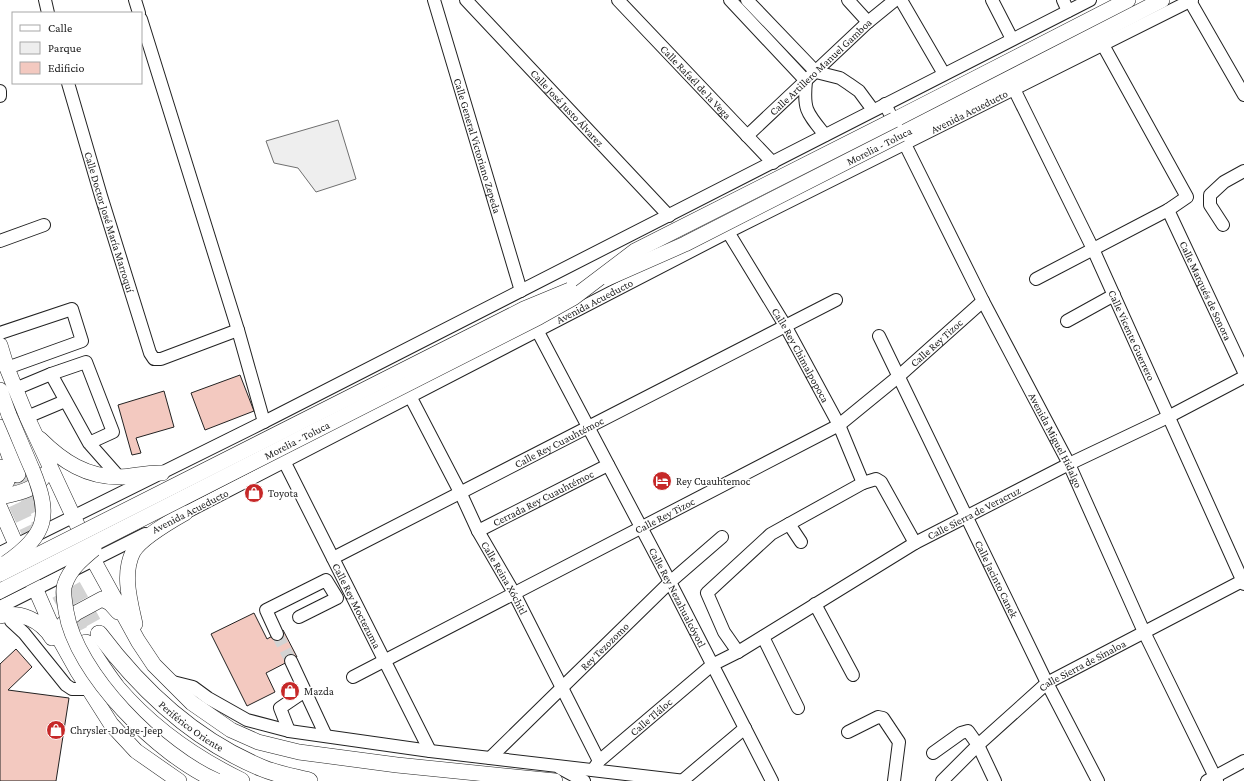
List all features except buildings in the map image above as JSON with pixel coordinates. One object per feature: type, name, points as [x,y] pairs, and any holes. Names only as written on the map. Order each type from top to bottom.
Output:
[{"type":"highway","points":[[4,421],[6,479]]},
{"type":"highway","name":"Periférico Oriente","points":[[242,781],[178,744],[150,722],[117,687],[92,638],[121,663],[149,693],[181,722],[224,750],[262,769],[309,781]]},
{"type":"main road","name":"Morelia - Toluca","points":[[3,606],[167,507],[539,317],[573,298],[634,251],[1128,0]]},
{"type":"main road","name":"Morelia - Toluca","points":[[0,574],[524,309],[568,291],[606,279],[685,244],[903,139],[1162,0]]},
{"type":"main road","points":[[0,345],[15,389],[73,517],[94,561],[138,641]]},
{"type":"main road","points":[[0,390],[4,421],[41,490],[44,508],[41,527],[31,542],[21,552],[0,567]]},
{"type":"main road","points":[[34,433],[54,452],[71,465],[82,471],[98,476],[119,477],[162,473]]},
{"type":"main road","points":[[6,479],[5,496],[32,487],[42,480],[46,472],[47,461]]},
{"type":"main road","points":[[167,507],[96,548],[76,564],[64,585],[68,623],[73,638],[82,655],[117,703],[146,732],[180,760],[216,781]]},
{"type":"main road","points":[[0,508],[50,622],[88,689],[111,724],[136,751],[166,774],[179,781]]},
{"type":"main road","points":[[138,641],[128,589],[128,573],[134,551],[149,536],[185,513]]},
{"type":"main road","points":[[70,657],[63,636],[64,623],[76,613],[102,599],[110,603],[118,612],[154,665],[192,704],[225,725],[258,742],[299,752],[339,758],[555,781]]},
{"type":"main road","points":[[3,606],[41,624],[49,633],[61,653],[78,672]]},
{"type":"street","points":[[45,0],[48,12]]},
{"type":"street","points":[[135,0],[139,12]]},
{"type":"street","name":"Calle General Victoriano Zepeda","points":[[434,0],[521,291]]},
{"type":"street","name":"Calle José Justo Álvarez","points":[[466,0],[669,216]]},
{"type":"street","name":"Calle Rafaél de la Vega","points":[[618,0],[773,164]]},
{"type":"street","points":[[730,0],[806,81],[804,100],[806,108],[811,118],[825,135]]},
{"type":"street","points":[[747,0],[816,72],[840,78],[859,92],[873,110]]},
{"type":"street","points":[[848,0],[868,22]]},
{"type":"street","name":"Calle Artillero Manuel Gamboa","points":[[747,136],[868,22],[896,0]]},
{"type":"street","points":[[901,0],[944,74]]},
{"type":"street","points":[[992,0],[1012,39]]},
{"type":"street","points":[[0,553],[264,422],[773,164],[825,135],[1012,39],[1066,5],[1090,0]]},
{"type":"street","points":[[1191,0],[1244,95]]},
{"type":"street","name":"Avenida Acueducto","points":[[3,606],[94,561],[284,461],[728,232],[903,139],[1014,89],[1103,46],[1191,0]]},
{"type":"street","points":[[142,22],[238,330],[264,422]]},
{"type":"street","points":[[1036,279],[1168,210],[1187,197],[1103,46]]},
{"type":"street","name":"Calle Doctor José María Marroquí","points":[[68,84],[103,203],[150,353],[154,359],[162,359],[238,330]]},
{"type":"street","name":"Calle Vicente Guerrero","points":[[1014,89],[1093,249],[1244,582]]},
{"type":"street","points":[[0,91],[0,96]]},
{"type":"street","name":"Avenida Miguel Hidalgo","points":[[885,104],[982,301],[1069,464],[1144,632],[1213,780]]},
{"type":"street","points":[[1223,225],[1210,205],[1210,195],[1224,182],[1244,171]]},
{"type":"street","name":"Calle Marqués de Sonora","points":[[1168,210],[1244,372]]},
{"type":"street","points":[[0,241],[44,225]]},
{"type":"street","name":"Calle Rey Chimalpopoca","points":[[728,232],[786,327],[839,425],[863,483]]},
{"type":"street","points":[[1067,321],[1114,295]]},
{"type":"street","name":"Calle Rey Cuauhtémoc","points":[[333,558],[461,494],[836,300]]},
{"type":"street","name":"Calle Rey Tizoc","points":[[353,677],[839,425],[899,376],[982,301]]},
{"type":"street","points":[[0,333],[72,309],[82,341],[7,368]]},
{"type":"street","name":"Calle Rey Nezahualcóyotl","points":[[538,330],[772,781]]},
{"type":"street","name":"Calle Jacinto Canek","points":[[879,336],[1047,683],[1098,781]]},
{"type":"street","points":[[15,389],[86,362],[113,432],[89,443]]},
{"type":"street","points":[[52,374],[65,401],[89,443],[119,477]]},
{"type":"street","name":"Calle Sierra de Veracruz","points":[[712,665],[763,637],[915,543],[1069,464],[1168,417],[1244,377]]},
{"type":"street","name":"Calle Reina Xóchitl","points":[[410,396],[461,494],[478,531],[514,594],[562,688],[596,766]]},
{"type":"street","points":[[28,417],[65,401]]},
{"type":"street","name":"Calle Rey Moctezuma","points":[[284,461],[430,751]]},
{"type":"street","name":"Cerrada Rey Cuauhtémoc","points":[[478,531],[608,465]]},
{"type":"street","points":[[738,652],[724,632],[707,593],[771,534],[863,483],[876,479],[881,482],[915,543]]},
{"type":"street","points":[[94,506],[87,523],[89,535],[96,544],[114,550]]},
{"type":"street","points":[[789,524],[801,542]]},
{"type":"street","name":"Rey Tezozomo","points":[[490,758],[670,582],[722,537]]},
{"type":"street","points":[[0,567],[3,568],[12,589],[3,606],[11,621],[24,633],[66,685],[72,689],[88,689]]},
{"type":"street","points":[[277,634],[266,610],[326,580],[337,598],[299,617]]},
{"type":"street","name":"Calle Sierra de Sinaloa","points":[[942,781],[978,745],[1047,683],[1244,582]]},
{"type":"street","points":[[815,604],[853,675]]},
{"type":"street","points":[[763,637],[798,708]]},
{"type":"street","points":[[291,661],[326,736]]},
{"type":"street","name":"Calle Tláloc","points":[[596,766],[712,665]]},
{"type":"street","points":[[169,681],[193,687],[208,698],[247,720],[289,731],[490,758],[554,765],[596,766],[685,781]]},
{"type":"street","points":[[289,731],[280,708],[305,691]]},
{"type":"street","points":[[848,732],[878,718],[883,718],[899,742],[894,781]]},
{"type":"street","points":[[682,781],[744,728]]},
{"type":"street","points":[[933,753],[965,731],[968,731],[978,745],[995,781]]},
{"type":"street","points":[[1213,780],[1244,761]]},
{"type":"street","points":[[554,765],[584,781]]},
{"type":"green space","points":[[338,120],[356,179],[316,192],[298,168],[274,163],[266,141]]},
{"type":"tunnel","points":[[17,474],[64,571],[99,634]]},
{"type":"tunnel","points":[[6,481],[51,577],[86,643]]},
{"type":"tunnel","points":[[277,634],[291,661]]},
{"type":"place","name":"Rey Cuauhtemoc","points":[[662,481]]},
{"type":"place","name":"Toyota","points":[[254,493]]},
{"type":"place","name":"Mazda","points":[[290,691]]},
{"type":"place","name":"Chrysler-Dodge-Jeep","points":[[56,730]]}]
